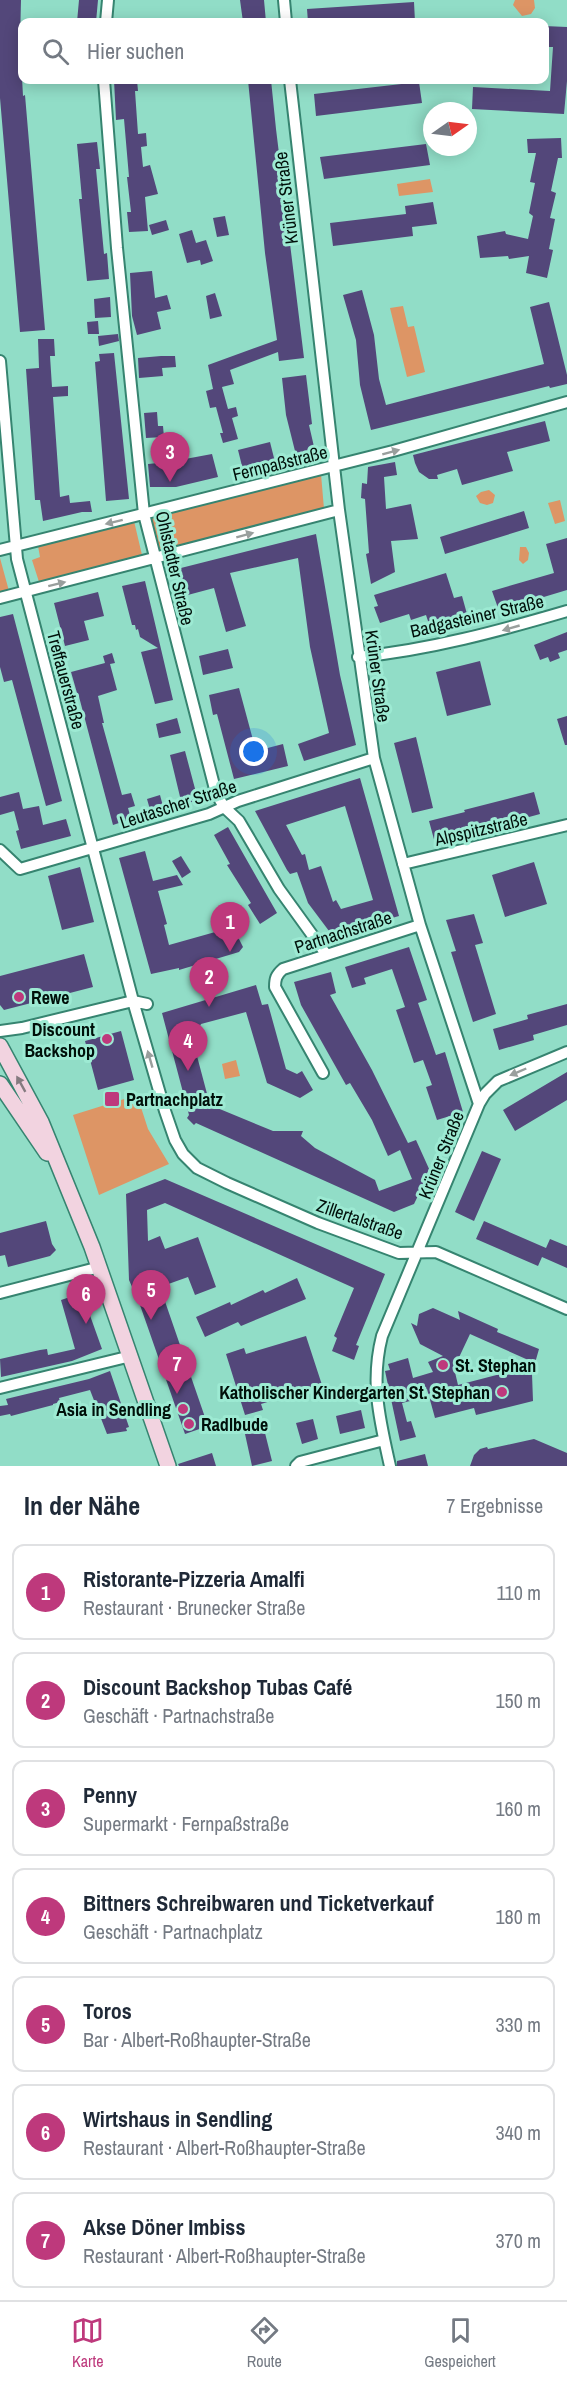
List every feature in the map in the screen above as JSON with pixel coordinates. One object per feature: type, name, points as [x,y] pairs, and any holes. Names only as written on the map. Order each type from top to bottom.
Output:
[{"type":"main road","points":[[0,1046],[41,1122],[100,1267],[168,1466]]},
{"type":"main road","points":[[0,1084],[59,1170]]},
{"type":"street","points":[[106,18],[108,0]]},
{"type":"street","points":[[284,0],[286,18]]},
{"type":"street","name":"Ohlstadter Straße","points":[[104,84],[117,248],[144,514],[154,559],[210,778],[224,807],[239,821],[279,889],[326,954]]},
{"type":"street","name":"Krüner Straße","points":[[290,84],[339,510],[374,758],[420,925],[479,1104],[382,1336],[376,1360],[377,1399],[390,1466]]},
{"type":"street","name":"Treffauerstraße","points":[[0,361],[4,442],[15,546],[133,1001]]},
{"type":"street","name":"Fernpaßstraße","points":[[0,550],[334,467],[567,402]]},
{"type":"street","points":[[0,598],[339,510]]},
{"type":"street","name":"Badgasteiner Straße","points":[[358,657],[386,654],[481,635],[567,611]]},
{"type":"street","name":"Leutascher Straße","points":[[0,850],[20,868],[209,814],[224,807],[374,758]]},
{"type":"street","name":"Alpspitzstraße","points":[[403,864],[567,825]]},
{"type":"street","name":"Partnachstraße","points":[[323,1073],[275,987],[278,974],[283,969],[326,954],[420,925]]},
{"type":"street","points":[[0,1031],[22,1028],[133,1001],[147,1004]]},
{"type":"street","name":"Zillertalstraße","points":[[133,1001],[175,1140],[183,1154],[197,1168],[318,1223],[399,1253],[436,1252],[567,1309]]},
{"type":"street","points":[[479,1104],[498,1081],[567,1052]]},
{"type":"street","points":[[0,1293],[100,1267]]},
{"type":"street","points":[[0,1388],[131,1356]]},
{"type":"street","points":[[296,1466],[300,1462],[384,1440]]},
{"type":"shaded area","points":[[515,0],[534,0],[535,8],[531,14],[522,16],[513,5]]},
{"type":"shaded area","points":[[430,179],[433,192],[399,196],[397,184]]},
{"type":"shaded area","points":[[403,306],[408,327],[414,326],[425,372],[407,377],[390,308]]},
{"type":"shaded area","points":[[321,474],[324,509],[160,551],[151,518]]},
{"type":"shaded area","points":[[489,490],[495,495],[493,503],[487,505],[480,503],[476,496]]},
{"type":"shaded area","points":[[560,500],[565,521],[555,524],[548,503]]},
{"type":"shaded area","points":[[134,521],[142,555],[39,582],[32,560],[40,557],[38,546]]},
{"type":"shaded area","points":[[520,547],[526,547],[529,553],[528,560],[523,564],[519,560]]},
{"type":"shaded area","points":[[0,558],[9,591],[0,593]]},
{"type":"shaded area","points":[[236,1060],[240,1076],[225,1079],[222,1064]]},
{"type":"shaded area","points":[[137,1095],[148,1129],[169,1164],[99,1195],[73,1115]]},
{"type":"building","points":[[0,0],[21,0],[21,18],[18,18],[18,84],[22,84],[23,96],[25,95],[45,330],[20,332],[0,98]]},
{"type":"building","points":[[79,0],[98,0],[96,18],[77,18]]},
{"type":"building","points":[[240,0],[264,0],[266,18],[242,18]]},
{"type":"building","points":[[414,2],[415,18],[308,18],[307,9]]},
{"type":"building","points":[[549,26],[567,27],[567,81],[564,114],[477,109],[477,102],[472,102],[473,87],[550,91],[553,47],[549,47]]},
{"type":"building","points":[[114,84],[137,84],[138,91],[135,91],[138,134],[146,133],[147,146],[141,147],[143,167],[150,165],[158,194],[145,197],[148,231],[129,232],[127,212],[131,212],[124,119],[116,120]]},
{"type":"building","points":[[248,84],[271,84],[304,358],[279,361],[278,352],[230,370],[234,384],[222,387],[228,409],[236,407],[238,416],[232,418],[238,439],[223,443],[220,433],[223,433],[216,407],[210,408],[206,391],[213,389],[208,365],[277,340],[265,253]]},
{"type":"building","points":[[419,84],[422,103],[316,116],[314,94]]},
{"type":"building","points":[[561,138],[562,158],[558,158],[551,191],[556,193],[550,218],[555,219],[549,249],[553,250],[547,278],[526,273],[529,256],[509,259],[508,256],[480,258],[477,236],[505,231],[506,234],[528,239],[533,216],[529,213],[535,183],[530,182],[536,153],[528,153],[527,139]]},
{"type":"building","points":[[97,142],[100,169],[96,169],[104,254],[107,253],[109,279],[87,281],[79,199],[82,199],[77,144]]},
{"type":"building","points":[[423,144],[423,156],[428,156],[430,165],[324,179],[320,157]]},
{"type":"building","points":[[433,202],[437,224],[412,227],[413,236],[333,246],[330,223],[406,214],[405,206]]},
{"type":"building","points":[[225,216],[229,235],[217,237],[213,218]]},
{"type":"building","points":[[166,220],[169,230],[152,235],[149,225]]},
{"type":"building","points":[[192,230],[196,243],[206,240],[213,261],[201,265],[200,260],[187,263],[179,234]]},
{"type":"building","points":[[152,271],[155,298],[167,295],[171,309],[157,312],[161,329],[137,335],[132,316],[130,273]]},
{"type":"building","points":[[362,290],[374,335],[379,379],[386,405],[544,364],[530,307],[549,302],[567,375],[567,384],[550,388],[549,386],[371,430],[360,385],[356,340],[343,295]]},
{"type":"building","points":[[215,293],[222,316],[210,319],[206,296]]},
{"type":"building","points":[[110,297],[111,317],[95,318],[94,299]]},
{"type":"building","points":[[98,321],[99,334],[88,334],[87,322]]},
{"type":"building","points":[[118,334],[119,341],[99,346],[98,336]]},
{"type":"building","points":[[38,339],[54,339],[55,356],[50,356],[52,387],[68,386],[68,396],[53,397],[60,497],[69,495],[70,503],[90,501],[92,512],[82,512],[43,521],[40,500],[35,500],[26,369],[39,368]]},
{"type":"building","points":[[114,353],[129,499],[106,501],[95,362],[100,361],[99,354]]},
{"type":"building","points":[[175,356],[176,367],[162,368],[163,376],[139,378],[138,358]]},
{"type":"building","points":[[306,375],[312,424],[309,425],[315,451],[296,455],[286,415],[282,378]]},
{"type":"building","points":[[157,412],[158,426],[163,426],[164,437],[146,438],[144,413]]},
{"type":"building","points":[[545,421],[550,441],[507,452],[513,471],[462,485],[457,469],[437,475],[438,479],[429,479],[419,472],[415,463],[413,455]]},
{"type":"building","points":[[270,442],[275,462],[243,470],[238,450]]},
{"type":"building","points":[[168,448],[169,462],[212,454],[218,477],[176,487],[150,487],[148,464],[158,463],[158,451]]},
{"type":"building","points":[[395,462],[397,475],[384,477],[386,509],[411,504],[418,539],[391,541],[395,572],[371,584],[366,554],[369,553],[365,499],[361,498],[362,483],[367,484],[368,467]]},
{"type":"building","points":[[524,511],[529,528],[445,554],[440,537]]},
{"type":"building","points":[[316,534],[340,675],[356,745],[304,761],[298,744],[329,733],[310,647],[298,558],[230,573],[246,626],[226,632],[214,588],[184,596],[177,569]]},
{"type":"building","points":[[567,538],[567,590],[507,608],[504,606],[498,608],[492,591],[554,573],[546,544]]},
{"type":"building","points":[[446,573],[454,598],[462,596],[467,614],[446,620],[448,625],[431,630],[426,615],[411,620],[409,614],[380,623],[374,607],[378,606],[374,595]]},
{"type":"building","points":[[145,581],[173,700],[155,704],[141,652],[158,648],[140,637],[138,629],[136,630],[135,625],[132,625],[122,586]]},
{"type":"building","points":[[98,592],[104,616],[84,621],[89,640],[65,646],[54,603]]},
{"type":"building","points":[[13,614],[62,801],[46,806],[12,680],[4,682],[0,667],[0,617]]},
{"type":"building","points":[[567,632],[567,650],[558,653],[560,658],[550,662],[548,657],[540,660],[534,645]]},
{"type":"building","points":[[228,649],[233,668],[203,675],[199,656]]},
{"type":"building","points":[[112,653],[115,663],[110,664],[117,690],[98,696],[104,723],[102,723],[122,795],[131,793],[135,806],[128,808],[131,819],[113,825],[71,672],[105,663],[103,656]]},
{"type":"building","points":[[480,661],[491,705],[447,716],[436,672]]},
{"type":"building","points":[[239,688],[256,751],[283,744],[288,766],[234,779],[217,714],[213,715],[209,695]]},
{"type":"building","points":[[567,716],[567,745],[565,745],[557,719]]},
{"type":"building","points":[[177,718],[181,733],[159,738],[156,724]]},
{"type":"building","points":[[416,737],[433,808],[412,813],[394,743]]},
{"type":"building","points":[[185,751],[198,800],[182,805],[170,755]]},
{"type":"building","points":[[360,778],[399,916],[332,935],[308,903],[297,872],[290,874],[287,870],[255,811]],"holes":[[[345,806],[373,900],[341,909],[336,900],[333,902],[321,866],[309,870],[305,854],[302,855],[286,825]]]},
{"type":"building","points":[[19,792],[23,809],[39,806],[43,825],[66,819],[71,836],[21,849],[14,811],[0,815],[0,797]]},
{"type":"building","points":[[534,792],[540,814],[435,843],[429,821]]},
{"type":"building","points":[[160,795],[164,810],[151,813],[147,799]]},
{"type":"building","points":[[228,827],[277,913],[260,924],[248,905],[251,903],[227,865],[230,864],[214,835]]},
{"type":"building","points":[[145,851],[153,881],[177,875],[183,885],[158,891],[167,924],[164,925],[169,945],[233,927],[243,947],[239,952],[179,970],[179,968],[151,974],[119,858]]},
{"type":"building","points":[[181,856],[191,872],[182,878],[172,861]]},
{"type":"building","points":[[534,862],[547,904],[505,917],[492,875]]},
{"type":"building","points":[[80,867],[94,922],[62,930],[48,876]]},
{"type":"building","points":[[474,914],[483,943],[475,945],[496,1014],[473,1022],[451,952],[456,951],[446,920]]},
{"type":"building","points":[[409,947],[427,1000],[418,1003],[436,1055],[445,1052],[463,1112],[437,1120],[426,1087],[432,1085],[423,1060],[414,1063],[396,1010],[405,1007],[392,969],[364,978],[366,984],[352,988],[345,967]]},
{"type":"building","points":[[84,954],[93,987],[4,1010],[0,1005],[0,976]]},
{"type":"building","points":[[331,972],[336,993],[330,995],[372,1070],[408,1143],[416,1140],[430,1171],[414,1204],[394,1212],[196,1123],[194,1125],[187,1118],[189,1115],[162,1013],[256,985],[262,1005],[268,1004],[286,1069],[297,1074],[302,1071],[313,1090],[300,1098],[267,1083],[246,1012],[201,1024],[193,1041],[210,1105],[273,1131],[303,1131],[301,1136],[315,1148],[375,1180],[379,1191],[412,1179],[400,1150],[388,1156],[372,1120],[350,1083],[346,1085],[301,1005],[294,982]]},
{"type":"building","points":[[567,1004],[567,1025],[533,1035],[534,1040],[499,1050],[493,1029],[528,1019],[527,1015]]},
{"type":"building","points":[[121,1031],[134,1080],[98,1090],[85,1041]]},
{"type":"building","points":[[567,1072],[567,1100],[515,1131],[503,1110]]},
{"type":"building","points":[[482,1151],[501,1159],[474,1221],[455,1212]]},
{"type":"building","points":[[165,1179],[385,1274],[356,1345],[359,1346],[354,1360],[332,1351],[337,1338],[334,1336],[354,1288],[165,1203],[147,1210],[148,1241],[160,1236],[165,1249],[198,1237],[216,1287],[195,1295],[188,1277],[160,1287],[208,1426],[185,1434],[129,1280],[126,1194]]},
{"type":"building","points":[[46,1221],[52,1244],[56,1250],[50,1256],[8,1267],[5,1255],[0,1256],[0,1233]]},
{"type":"building","points":[[484,1221],[546,1248],[550,1239],[567,1246],[567,1268],[542,1257],[538,1266],[476,1239]]},
{"type":"building","points":[[297,1278],[306,1299],[241,1326],[238,1322],[205,1337],[196,1317],[230,1302],[231,1305],[263,1290],[265,1293]]},
{"type":"building","points":[[82,1293],[102,1349],[72,1361],[1,1377],[0,1359],[47,1349],[48,1355],[75,1349],[61,1300]]},
{"type":"building","points":[[433,1308],[460,1320],[458,1311],[498,1329],[497,1332],[539,1349],[535,1363],[470,1334],[454,1368],[458,1385],[535,1365],[532,1374],[533,1401],[476,1415],[474,1408],[435,1418],[427,1389],[408,1394],[410,1401],[402,1403],[407,1422],[411,1421],[416,1437],[400,1441],[385,1371],[390,1370],[388,1364],[408,1358],[413,1378],[433,1372],[428,1362],[443,1356],[420,1344],[411,1323],[417,1326],[419,1314]]},
{"type":"building","points":[[306,1336],[322,1385],[261,1404],[263,1410],[245,1415],[226,1354],[244,1348],[246,1354]]},
{"type":"building","points":[[110,1371],[129,1427],[126,1428],[127,1431],[107,1434],[90,1390],[59,1398],[60,1402],[53,1405],[11,1416],[10,1414],[0,1416],[0,1406],[8,1405],[6,1399],[89,1379]]},
{"type":"building","points":[[361,1410],[365,1428],[340,1434],[336,1416]]},
{"type":"building","points":[[313,1419],[318,1439],[302,1444],[296,1423]]},
{"type":"building","points":[[264,1429],[272,1461],[252,1466],[245,1434]]},
{"type":"building","points":[[534,1439],[567,1453],[567,1466],[470,1466],[474,1455],[480,1449]]},
{"type":"building","points":[[212,1453],[216,1466],[179,1466],[178,1464]]},
{"type":"building","points":[[425,1454],[428,1466],[397,1466],[397,1461]]},
{"type":"place","name":"Penny","points":[[170,482]]},
{"type":"place","name":"Ristorante-Pizzeria Amalfi","points":[[230,952]]},
{"type":"place","name":"Rewe","points":[[19,997]]},
{"type":"place","name":"Discount Backshop Tubas Café","points":[[209,1007]]},
{"type":"place","name":"Discount Backshop","points":[[107,1039]]},
{"type":"place","name":"Bittners Schreibwaren und Ticketverkauf","points":[[188,1071]]},
{"type":"place","name":"Partnachplatz","points":[[112,1099]]},
{"type":"place","name":"Toros","points":[[151,1320]]},
{"type":"place","name":"Wirtshaus in Sendling","points":[[86,1324]]},
{"type":"place","name":"St. Stephan","points":[[443,1365]]},
{"type":"place","name":"Katholischer Kindergarten St. Stephan","points":[[502,1392]]},
{"type":"place","name":"Akse Döner Imbiss","points":[[177,1394]]},
{"type":"place","name":"Asia in Sendling","points":[[183,1409]]},
{"type":"place","name":"Radlbude","points":[[189,1424]]}]
